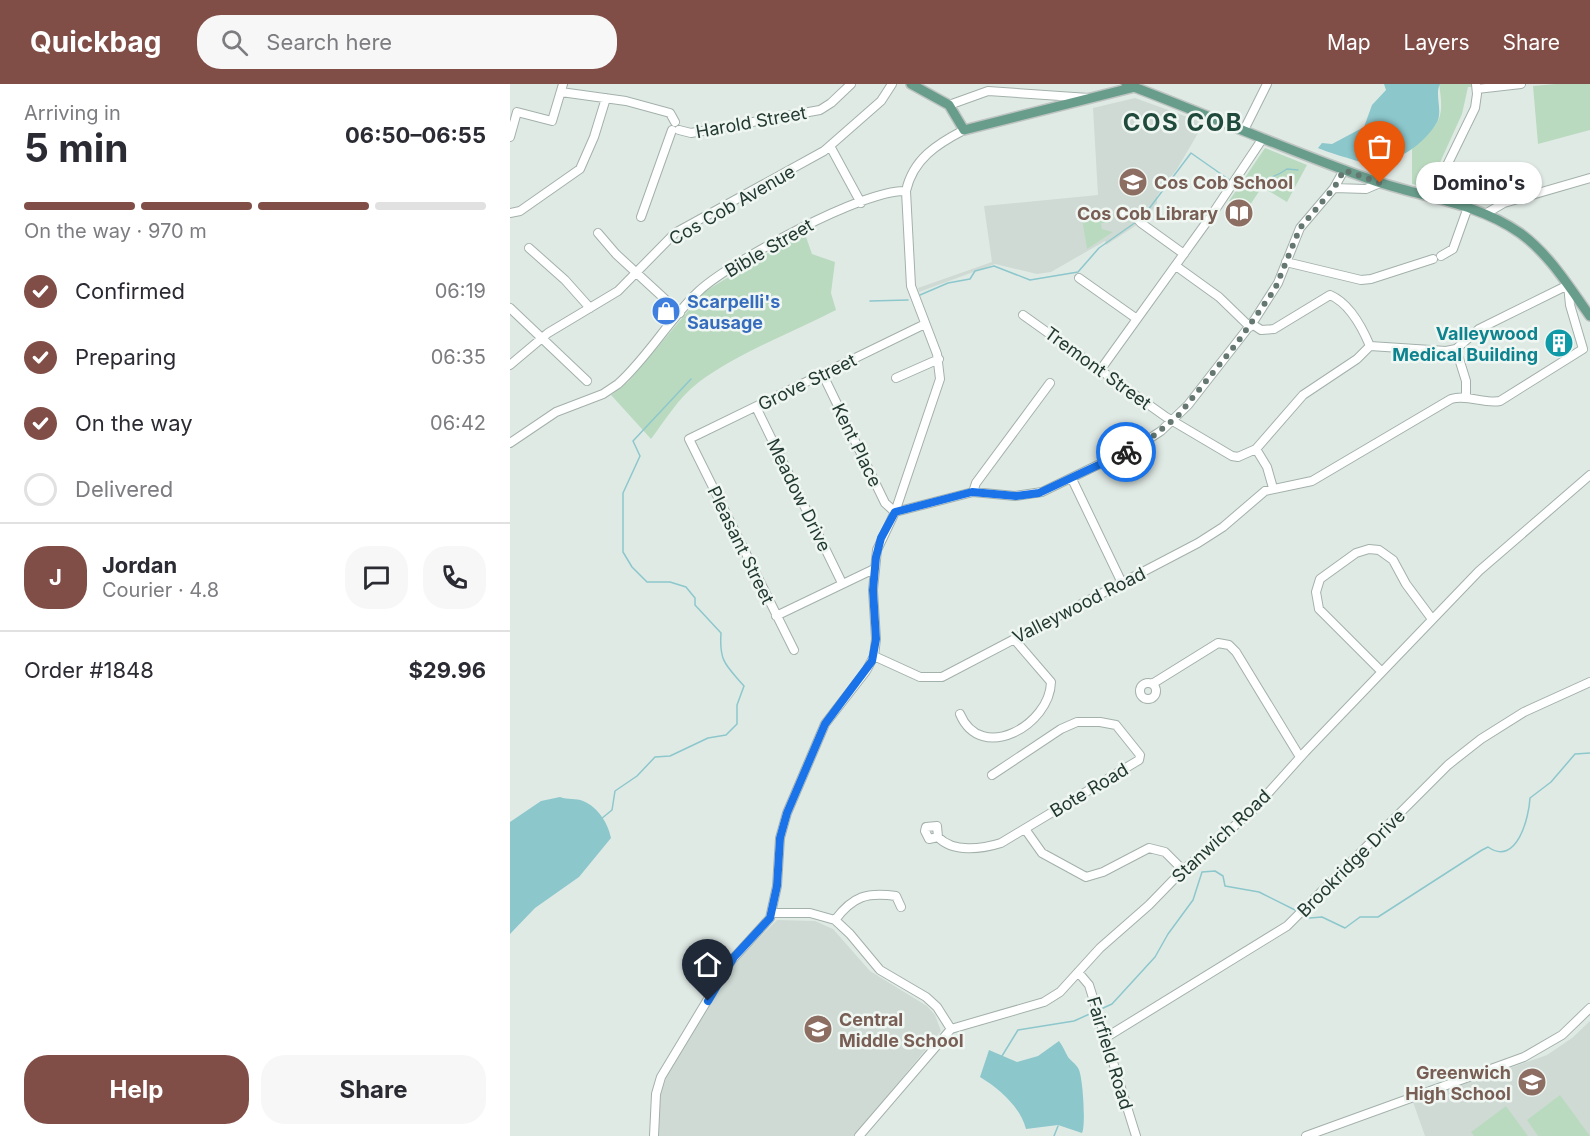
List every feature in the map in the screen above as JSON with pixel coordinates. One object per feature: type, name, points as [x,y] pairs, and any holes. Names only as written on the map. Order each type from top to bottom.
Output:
[{"type":"main road","points":[[911,84],[949,105],[964,130],[1094,99],[1134,85],[1344,170],[1380,183],[1467,207],[1508,225],[1547,257],[1590,316]]},
{"type":"street","name":"Harold Street","points":[[562,88],[666,111],[671,114],[675,127],[691,133],[811,112],[831,104],[851,84]]},
{"type":"street","name":"Cos Cob Avenue","points":[[511,361],[541,339],[618,291],[675,233],[830,146],[881,101],[892,84]]},
{"type":"street","points":[[1244,130],[1267,84]]},
{"type":"street","points":[[1432,196],[1453,147],[1472,114],[1477,100],[1476,86],[1521,84]]},
{"type":"street","points":[[510,137],[517,112],[552,121],[562,88]]},
{"type":"street","points":[[949,105],[988,91],[1048,93],[1094,99]]},
{"type":"street","points":[[1048,93],[1049,108]]},
{"type":"street","points":[[510,213],[520,211],[580,169],[594,137],[606,98]]},
{"type":"street","points":[[641,217],[675,127]]},
{"type":"street","points":[[654,1136],[656,1094],[661,1077],[729,964],[762,930],[773,913],[780,838],[787,813],[825,724],[863,675],[873,656],[876,639],[874,569],[879,544],[895,512],[938,389],[939,359],[910,282],[906,190],[912,172],[922,159],[964,130]]},
{"type":"street","points":[[1101,369],[1235,182],[1263,138]]},
{"type":"street","points":[[830,146],[861,203]]},
{"type":"street","points":[[895,512],[972,492],[1028,495],[1051,489],[1148,440],[1173,421],[1251,325],[1275,289],[1300,228],[1334,188],[1344,170]]},
{"type":"street","points":[[1485,214],[1504,203],[1590,178]]},
{"type":"street","points":[[1334,188],[1366,189],[1380,183]]},
{"type":"street","name":"Bible Street","points":[[510,443],[556,412],[603,394],[618,384],[701,290],[727,271],[802,228],[892,191],[906,190]]},
{"type":"street","points":[[1286,262],[1361,280],[1437,258],[1453,249],[1467,207]]},
{"type":"street","points":[[1123,213],[1133,214],[1139,221],[1184,254]]},
{"type":"street","points":[[597,233],[680,313]]},
{"type":"street","points":[[530,248],[565,280],[590,308]]},
{"type":"street","points":[[1176,266],[1219,297],[1251,325],[1261,330],[1274,329],[1330,295],[1340,299],[1370,346]]},
{"type":"street","points":[[1079,278],[1137,320]]},
{"type":"street","points":[[1273,488],[1268,467],[1256,449],[1303,395],[1357,359],[1370,346],[1456,349],[1479,329],[1568,285]]},
{"type":"street","name":"Valleywood Road","points":[[873,656],[920,678],[936,679],[1212,535],[1254,499],[1273,488],[1312,481],[1445,402],[1466,397],[1485,402],[1500,401],[1586,351],[1570,305],[1568,285]]},
{"type":"street","points":[[510,308],[587,381]]},
{"type":"street","name":"Tremont Street","points":[[1023,315],[1173,421],[1227,455],[1238,457],[1256,449]]},
{"type":"street","name":"Grove Street","points":[[689,439],[925,324]]},
{"type":"street","points":[[1456,349],[1466,381],[1466,397]]},
{"type":"street","points":[[896,378],[939,359]]},
{"type":"street","name":"Kent Place","points":[[823,375],[885,503],[895,512]]},
{"type":"street","points":[[972,492],[976,483],[1050,383]]},
{"type":"street","name":"Meadow Drive","points":[[756,407],[842,584]]},
{"type":"street","name":"Pleasant Street","points":[[689,439],[794,650]]},
{"type":"street","name":"Stanwich Road","points":[[951,1029],[1048,1001],[1060,992],[1183,870],[1247,816],[1300,757],[1493,558],[1590,475]]},
{"type":"street","points":[[1072,479],[1122,583]]},
{"type":"street","points":[[1382,672],[1319,609],[1316,592],[1320,579],[1334,566],[1356,553],[1369,549],[1379,550],[1393,560],[1406,585],[1432,619]]},
{"type":"street","points":[[776,616],[874,569]]},
{"type":"street","points":[[960,714],[965,726],[974,733],[999,737],[1019,730],[1045,706],[1051,693],[1048,676],[1014,639]]},
{"type":"street","points":[[1152,684],[1218,643],[1229,645],[1236,652],[1300,757]]},
{"type":"street","name":"Brookridge Drive","points":[[1105,1038],[1284,928],[1298,917],[1456,758],[1515,717],[1590,682]]},
{"type":"street","name":"Bote Road","points":[[938,837],[949,846],[984,848],[1000,843],[1139,760],[1140,755],[1116,725],[1077,722],[1061,729],[992,774]]},
{"type":"street","points":[[1025,829],[1042,853],[1086,877],[1103,872],[1149,848],[1165,852],[1183,870]]},
{"type":"street","points":[[835,920],[852,900],[867,894],[896,896],[901,907]]},
{"type":"street","points":[[773,913],[810,913],[835,920],[880,970],[926,997],[937,1007],[951,1029],[859,1136]]},
{"type":"street","name":"Fairfield Road","points":[[1078,972],[1088,983],[1136,1136]]},
{"type":"street","points":[[1306,1136],[1535,1052],[1562,1035],[1590,1008]]},
{"type":"shaded area","name":"Cos Cob School","points":[[1135,98],[1204,123],[1177,169],[1157,196],[1157,204],[1146,219],[1106,245],[1105,241],[1051,272],[1037,274],[995,264],[919,292],[918,288],[992,262],[984,206],[1098,195],[1093,108]]},
{"type":"shaded area","name":"Central Middle School","points":[[777,920],[815,921],[833,929],[870,971],[927,1006],[935,1015],[941,1031],[854,1136],[657,1136],[661,1093],[669,1070],[737,960]]},
{"type":"shaded area","name":"Greenwich High School","points":[[1590,1021],[1590,1136],[1425,1136],[1413,1102],[1547,1055],[1572,1038]]},
{"type":"green space","points":[[1439,84],[1471,84],[1472,87],[1468,87],[1462,114],[1433,178],[1423,184],[1412,184],[1412,149],[1438,121],[1441,107]]},
{"type":"green space","points":[[1590,84],[1590,130],[1538,144],[1533,86]]},
{"type":"green space","points":[[1265,148],[1307,165],[1287,202],[1262,187],[1246,211],[1229,201]]},
{"type":"green space","points":[[1110,210],[1110,223],[1101,223],[1102,229],[1113,232],[1087,249],[1082,219],[1089,218],[1089,211]]},
{"type":"green space","points":[[804,231],[812,254],[835,262],[831,293],[836,310],[748,352],[699,382],[679,401],[651,439],[611,395],[628,382],[704,292]]},
{"type":"green space","points":[[1560,1095],[1590,1136],[1538,1136],[1527,1120]]},
{"type":"green space","points":[[1506,1106],[1528,1136],[1474,1136],[1471,1132]]},
{"type":"water","points":[[1384,84],[1440,84],[1438,119],[1418,145],[1393,160],[1376,165],[1318,148],[1322,143],[1332,144],[1364,127],[1372,105],[1386,90]]},
{"type":"water","points":[[560,797],[580,800],[598,811],[605,821],[611,838],[579,877],[535,908],[510,934],[510,822],[541,801]]},
{"type":"water","points":[[1059,1041],[1080,1072],[1084,1111],[1082,1133],[1058,1125],[1026,1129],[1019,1113],[1008,1099],[980,1077],[989,1050],[1017,1062],[1038,1056]]},
{"type":"waterway","points":[[1142,218],[1191,153],[1231,181]]},
{"type":"waterway","points":[[1235,184],[1239,187],[1270,178],[1287,169],[1298,170]]},
{"type":"waterway","points":[[920,295],[948,283],[970,279],[975,271],[994,266],[1030,280],[1078,272],[1099,248],[1136,222]]},
{"type":"waterway","points":[[870,301],[908,300]]},
{"type":"waterway","points":[[601,819],[612,810],[615,791],[637,776],[655,757],[670,756],[708,738],[726,735],[737,724],[737,705],[744,686],[725,662],[721,651],[721,633],[695,605],[695,598],[686,587],[670,582],[647,582],[632,567],[623,552],[623,493],[640,456],[633,441],[691,379]]},
{"type":"waterway","points":[[1304,915],[1310,918],[1322,917],[1345,928],[1360,917],[1378,917],[1488,847],[1498,851],[1507,850],[1520,837],[1530,798],[1551,782],[1575,754],[1590,753]]},
{"type":"waterway","points":[[1101,1009],[1112,1004],[1155,957],[1168,934],[1193,900],[1202,872],[1215,871],[1223,876],[1225,886],[1259,892],[1297,911]]},
{"type":"waterway","points":[[1002,1056],[1018,1030],[1074,1021],[1094,1012]]},
{"type":"waterway","points":[[1054,1136],[1058,1126]]},
{"type":"way so far","points":[[1126,452],[1148,440],[1177,417],[1237,343],[1275,289],[1300,228],[1334,188],[1344,170],[1380,183]]},
{"type":"place","name":"Cos Cob School","points":[[1133,182]]},
{"type":"place","name":"Domino's","points":[[1380,183]]},
{"type":"place","name":"Cos Cob Library","points":[[1239,213]]},
{"type":"place","name":"Scarpelli's Sausage","points":[[666,311]]},
{"type":"place","name":"Valleywood Medical Building","points":[[1559,343]]},
{"type":"place","name":"Central Middle School","points":[[818,1029]]},
{"type":"place","name":"Greenwich High School","points":[[1532,1082]]},
{"type":"district","name":"COS COB","points":[[1183,122]]},
{"type":"route","points":[[708,1001],[734,957],[759,934],[773,913],[780,838],[787,813],[825,724],[872,661],[876,639],[873,590],[877,550],[895,512],[972,492],[1016,496],[1039,493],[1126,452]]}]
